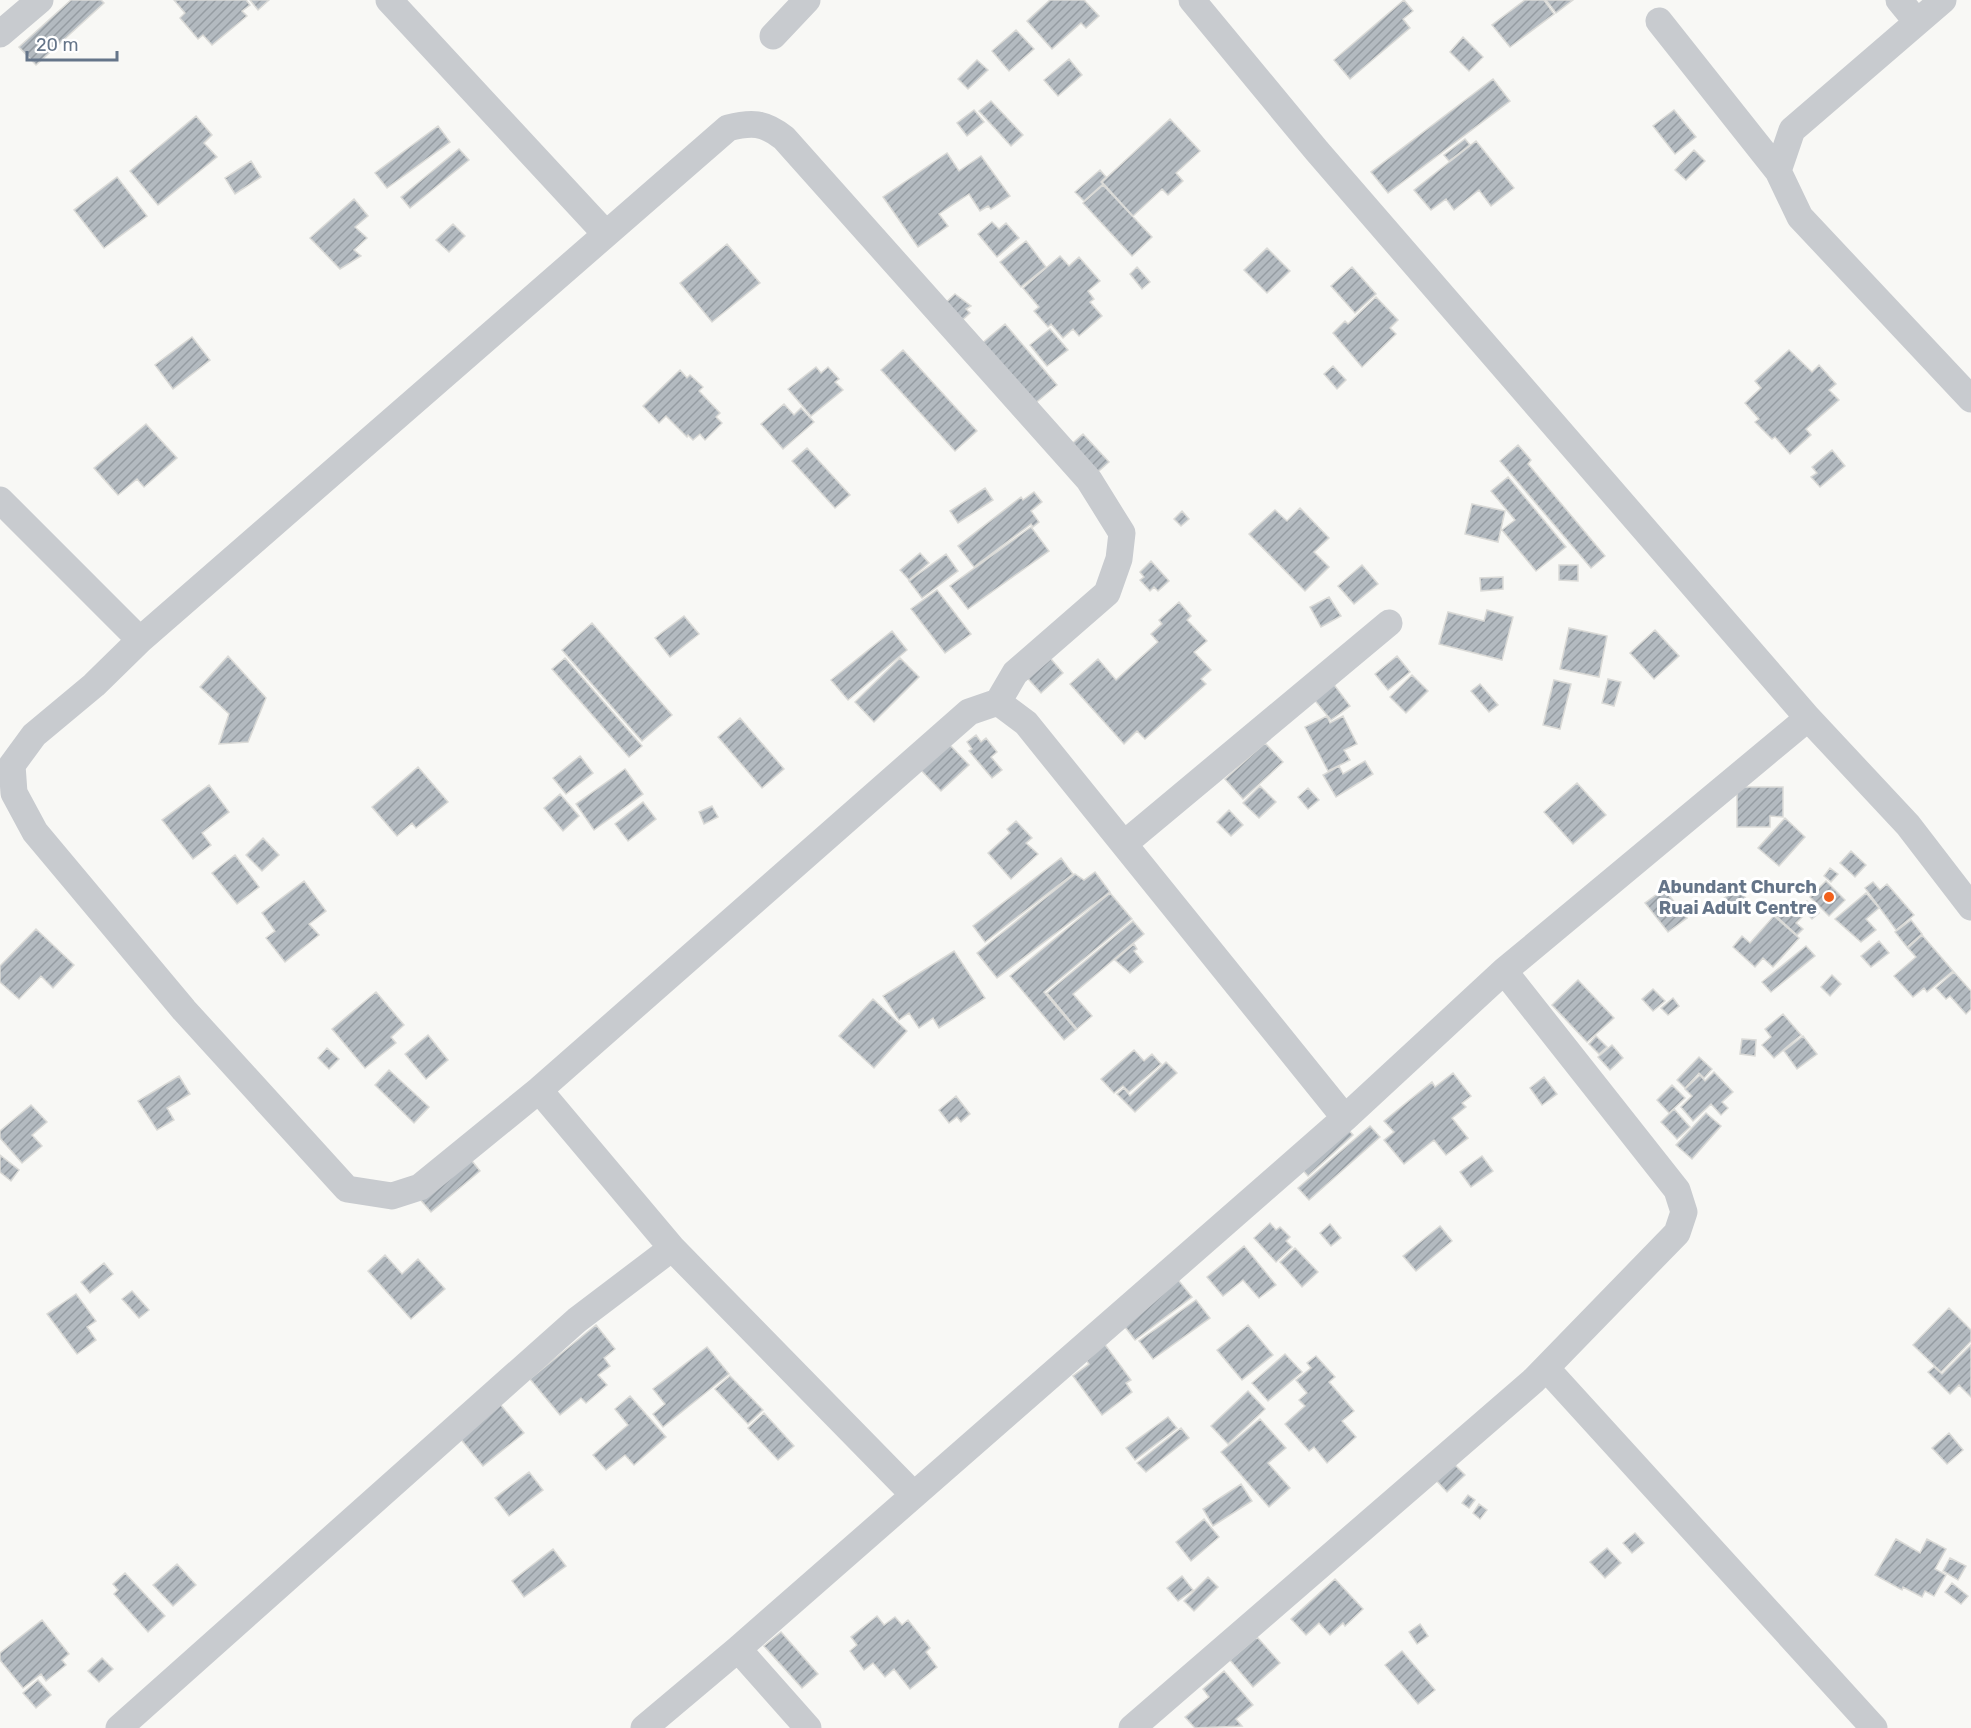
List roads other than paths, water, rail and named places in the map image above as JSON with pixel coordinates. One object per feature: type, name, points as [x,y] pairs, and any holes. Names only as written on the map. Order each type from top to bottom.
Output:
[{"type":"street","points":[[0,34],[40,0]]},
{"type":"street","points":[[390,0],[606,234]]},
{"type":"street","points":[[773,36],[807,0]]},
{"type":"street","points":[[1192,0],[1317,151],[1808,718],[1908,825],[1971,907]]},
{"type":"street","points":[[1899,0],[1917,22]]},
{"type":"street","points":[[1778,171],[1792,130],[1943,0]]},
{"type":"street","points":[[1659,21],[1778,171],[1800,217],[1971,399]]},
{"type":"street","points":[[755,122],[772,128],[784,138],[1089,480],[1122,533],[1119,559],[1107,593],[1015,673],[998,702],[969,712],[539,1090],[420,1187],[392,1196],[347,1189],[184,1010],[35,832],[14,793],[12,765],[34,735],[94,685],[141,640],[606,234],[728,128],[755,122]]},
{"type":"street","points":[[0,500],[141,640]]},
{"type":"street","points":[[1124,844],[1389,623]]},
{"type":"street","points":[[998,702],[1026,723],[1345,1118]]},
{"type":"street","points":[[644,1728],[738,1649],[1345,1118],[1504,971],[1808,718]]},
{"type":"street","points":[[1132,1728],[1546,1368],[1677,1233],[1683,1212],[1677,1190],[1504,971]]},
{"type":"street","points":[[539,1090],[672,1248],[913,1494]]},
{"type":"street","points":[[119,1728],[577,1320],[672,1248]]},
{"type":"street","points":[[1546,1368],[1874,1728]]},
{"type":"street","points":[[738,1649],[808,1728]]},
{"type":"place","name":"Abundant Church Ruai Adult Centre","points":[[1829,897]]}]
